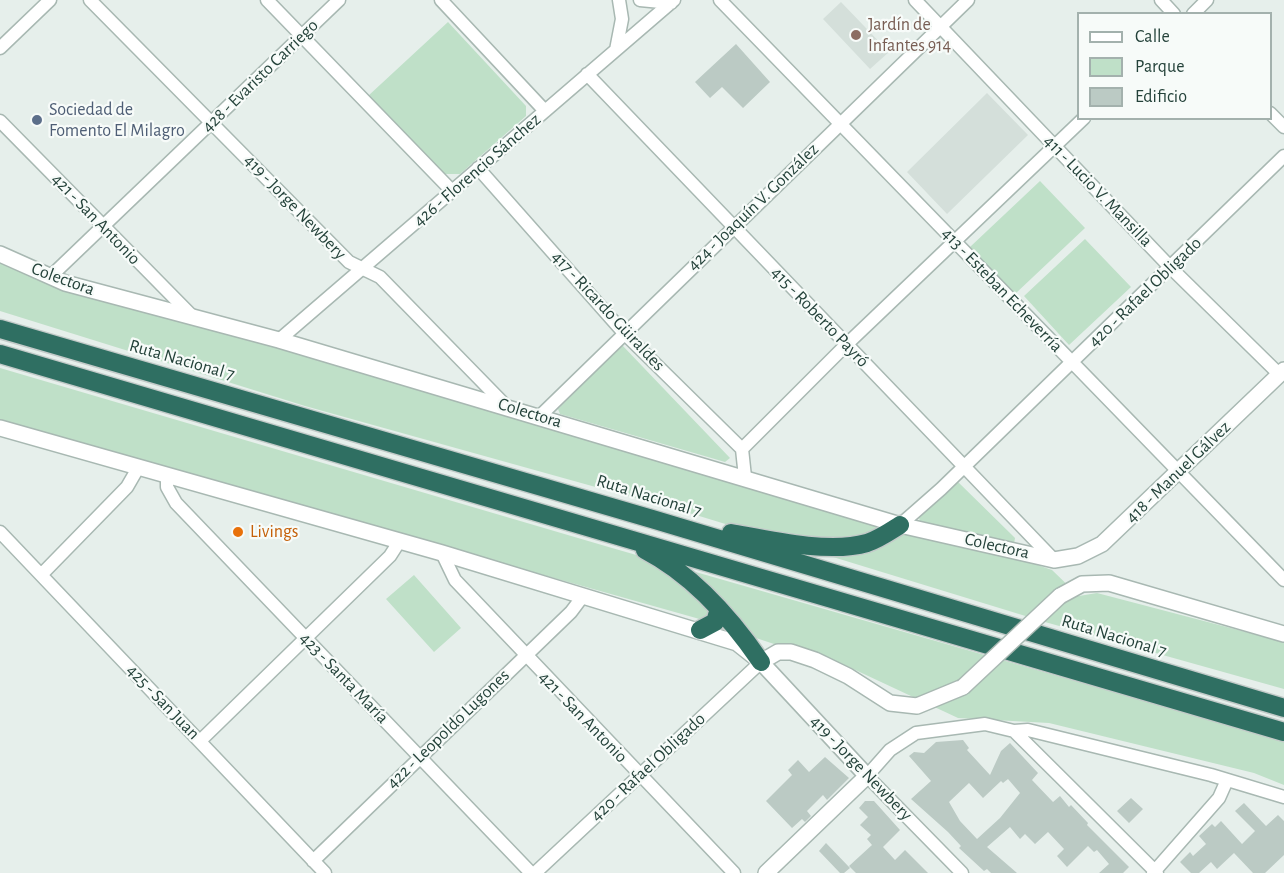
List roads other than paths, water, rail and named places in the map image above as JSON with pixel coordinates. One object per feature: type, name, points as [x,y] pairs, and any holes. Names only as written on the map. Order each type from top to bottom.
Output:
[{"type":"highway","points":[[0,322],[64,347]]},
{"type":"highway","name":"Ruta Nacional 7","points":[[0,329],[652,519],[1284,708]]},
{"type":"highway","points":[[0,354],[1284,732]]},
{"type":"highway","points":[[0,360],[51,369]]},
{"type":"highway","points":[[652,519],[831,547],[865,544],[900,525]]},
{"type":"highway","points":[[608,532],[648,551],[669,565],[734,624],[761,662]]},
{"type":"highway","points":[[700,630],[715,622],[719,609]]},
{"type":"street","points":[[0,48],[50,0]]},
{"type":"street","name":"419 - Jorge Newbery","points":[[90,0],[349,262],[381,278],[506,406]]},
{"type":"street","points":[[267,0],[452,191]]},
{"type":"street","name":"428 - Evaristo Carriego","points":[[50,277],[339,0]]},
{"type":"street","points":[[441,0],[545,111]]},
{"type":"street","points":[[616,50],[622,19],[619,0]]},
{"type":"street","points":[[640,0],[673,1]]},
{"type":"street","name":"413 - Esteban Echeverría","points":[[720,0],[1284,580]]},
{"type":"street","name":"411 - Lucio V. Mansilla","points":[[915,0],[1171,268],[1283,375]]},
{"type":"street","name":"424 - Joaquín V. González","points":[[540,416],[968,0]]},
{"type":"street","points":[[1161,0],[1172,12]]},
{"type":"street","points":[[1195,12],[1207,0]]},
{"type":"street","name":"426 - Florencio Sánchez","points":[[279,340],[673,1]]},
{"type":"street","name":"415 - Roberto Payró","points":[[587,74],[1058,560]]},
{"type":"street","points":[[1272,115],[1284,127]]},
{"type":"street","points":[[745,477],[742,449],[847,344],[956,243],[1082,120]]},
{"type":"street","name":"421 - San Antonio","points":[[0,121],[193,317]]},
{"type":"street","name":"420 - Rafael Obligado","points":[[900,525],[1171,268],[1284,156]]},
{"type":"street","name":"417 - Ricardo Güiraldes","points":[[478,168],[624,333],[742,449]]},
{"type":"street","name":"Colectora","points":[[0,254],[50,277],[506,406],[900,525],[1058,560]]},
{"type":"street","name":"418 - Manuel Gálvez","points":[[1058,560],[1078,556],[1102,544],[1283,375]]},
{"type":"street","points":[[0,428],[700,630],[737,643],[761,662],[778,652],[791,652],[840,672],[890,703],[917,706],[963,687],[1060,596],[1082,584],[1109,583],[1284,634]]},
{"type":"street","points":[[41,575],[127,488],[138,468]]},
{"type":"street","name":"423 - Santa María","points":[[167,477],[167,487],[176,503],[533,873]]},
{"type":"street","name":"425 - San Juan","points":[[0,532],[325,873]]},
{"type":"street","points":[[200,741],[390,556],[399,542]]},
{"type":"street","name":"421 - San Antonio","points":[[442,554],[454,580],[734,873]]},
{"type":"street","name":"422 - Leopoldo Lugones","points":[[313,861],[571,612],[583,596]]},
{"type":"street","name":"419 - Jorge Newbery","points":[[761,662],[867,776],[962,873]]},
{"type":"street","name":"420 - Rafael Obligado","points":[[533,873],[761,662]]},
{"type":"street","points":[[766,873],[867,776],[890,750],[916,733],[948,727],[985,724],[1014,731],[1028,730],[1227,780],[1284,797]]},
{"type":"street","points":[[1014,731],[1155,872],[1219,798],[1227,780]]},
{"type":"place","name":"Jardín de Infantes 914","points":[[856,35]]},
{"type":"place","name":"Sociedad de Fomento El Milagro","points":[[37,120]]},
{"type":"place","name":"Livings","points":[[238,532]]}]
